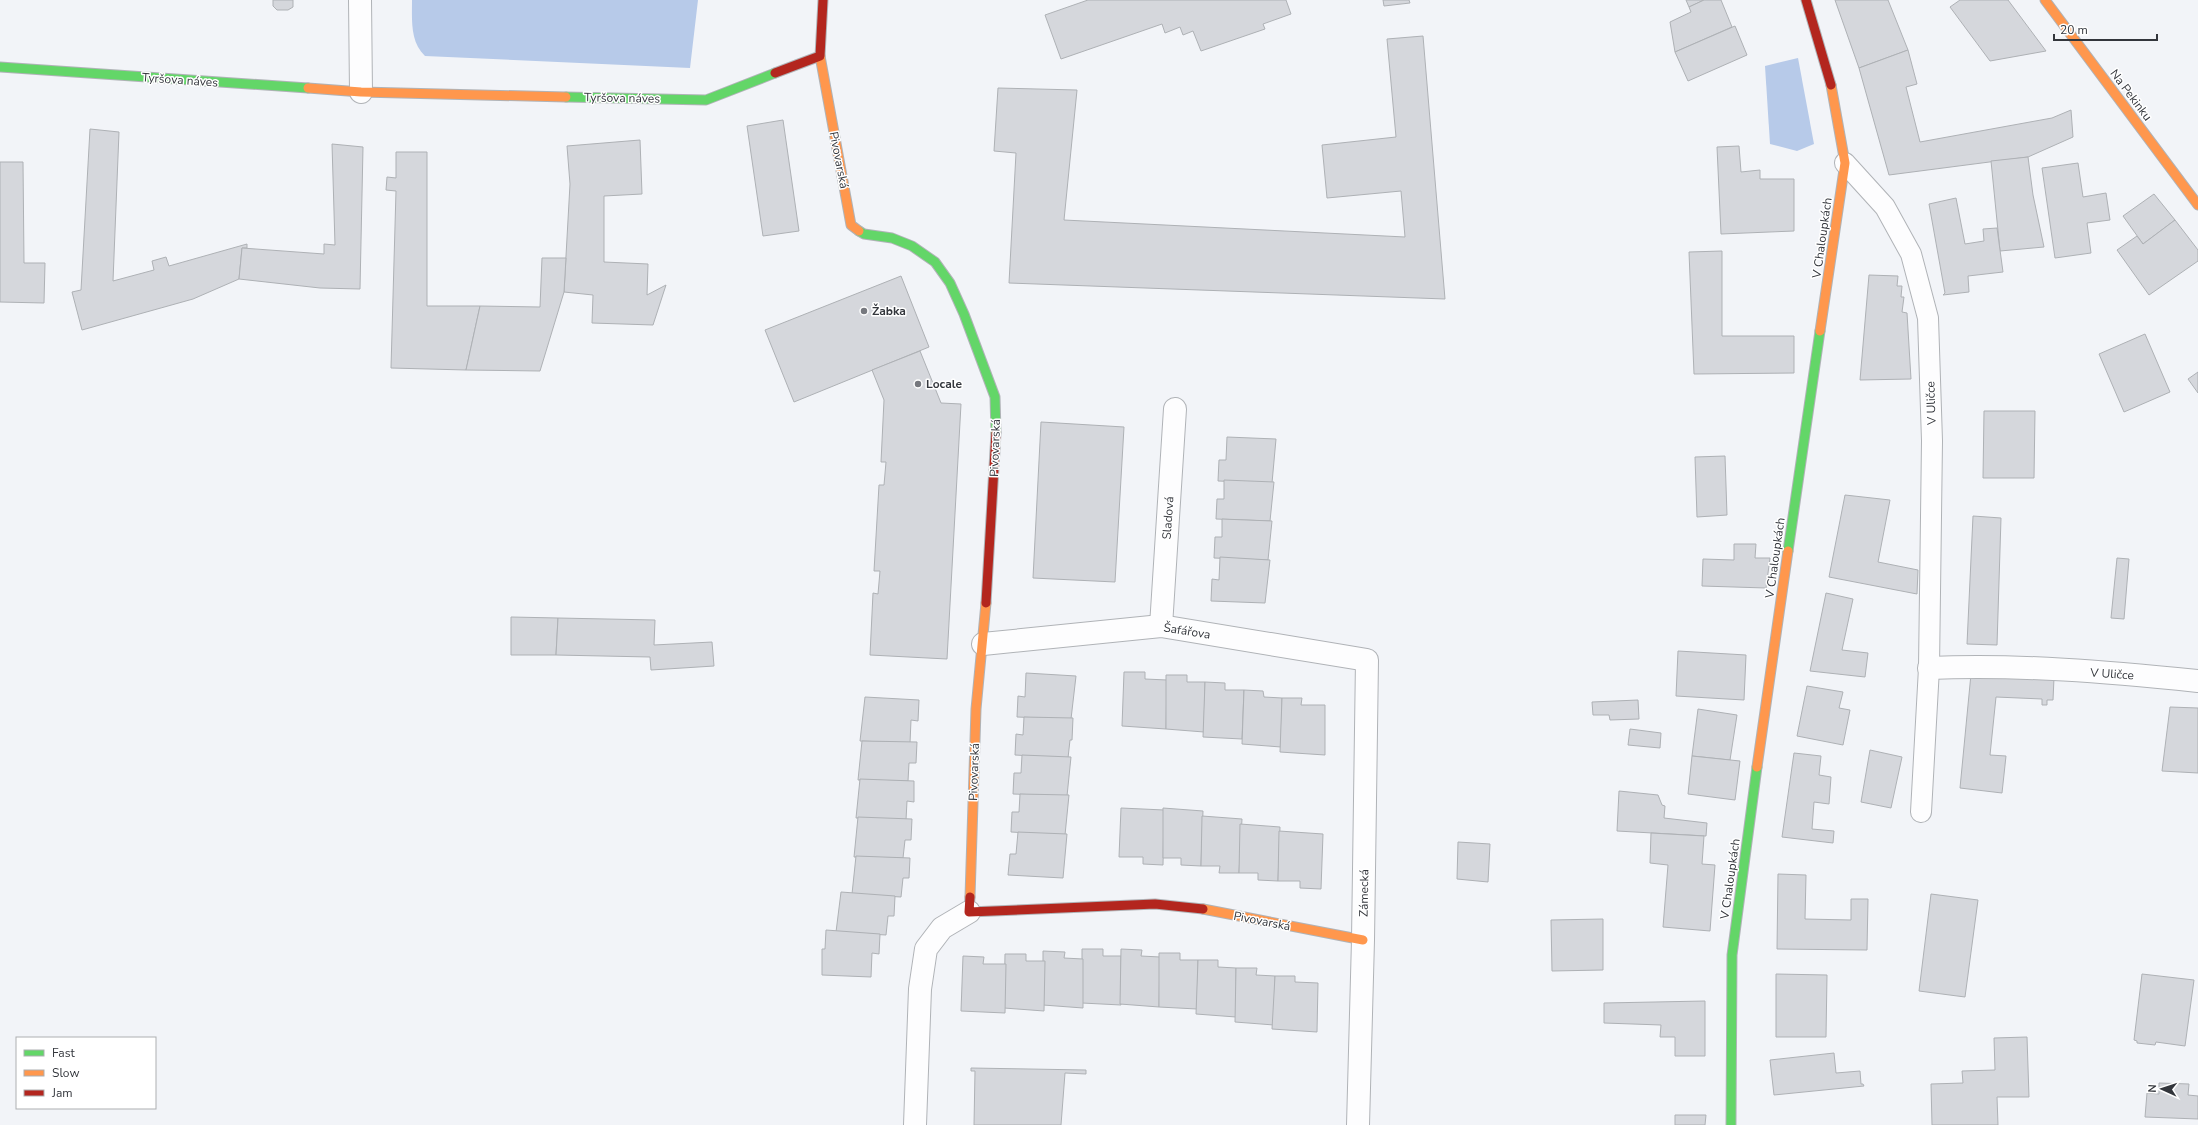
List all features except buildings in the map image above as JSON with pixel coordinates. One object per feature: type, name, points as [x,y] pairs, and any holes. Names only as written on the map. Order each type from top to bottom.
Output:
[{"type":"street","points":[[360,0],[361,92]]},
{"type":"street","points":[[820,56],[823,0]]},
{"type":"street","name":"V Chaloupkách","points":[[1731,1125],[1732,955],[1765,708],[1844,163],[1834,97],[1806,0]]},
{"type":"street","name":"Na Pekinku","points":[[2045,0],[2198,205]]},
{"type":"street","name":"Tyršova náves","points":[[0,67],[361,92],[706,100],[820,56]]},
{"type":"street","name":"Pivovarská","points":[[820,56],[851,225],[864,234],[892,238],[912,246],[935,262],[953,289],[995,398],[996,443],[983,644],[976,709],[970,912]]},
{"type":"street","name":"Sladová","points":[[1161,626],[1175,409]]},
{"type":"street","name":"Šafářova","points":[[983,644],[1161,626],[1367,660]]},
{"type":"street","name":"Zámecká","points":[[1358,1125],[1363,940],[1367,660]]},
{"type":"street","name":"V Uličce","points":[[1930,668],[1973,666],[2035,668],[2198,681]]},
{"type":"street","name":"Pivovarská","points":[[915,1125],[920,989],[926,949],[942,928],[970,912],[1061,910],[1155,904],[1186,906],[1363,940]]},
{"type":"lane","name":"V Uličce","points":[[1844,163],[1884,206],[1911,254],[1928,318],[1932,441],[1930,668],[1921,812]]},
{"type":"water","points":[[412,0],[698,0],[690,68],[425,56],[420,50],[414,37],[412,23]]},
{"type":"water","points":[[1798,58],[1814,144],[1797,151],[1770,144],[1765,66]]},
{"type":"traffic: fast","points":[[0,67],[308,88]]},
{"type":"traffic: fast","points":[[566,97],[706,100],[775,73]]},
{"type":"traffic: fast","points":[[859,231],[864,234],[892,238],[912,246],[935,262],[950,283],[964,314],[995,397],[996,433]]},
{"type":"traffic: fast","points":[[1788,551],[1820,331]]},
{"type":"traffic: fast","points":[[1731,1125],[1732,955],[1757,767]]},
{"type":"traffic: slow","points":[[2045,0],[2198,205]]},
{"type":"traffic: slow","points":[[820,56],[851,225],[859,231]]},
{"type":"traffic: slow","points":[[1820,331],[1845,163],[1831,85]]},
{"type":"traffic: slow","points":[[308,88],[361,92],[566,97]]},
{"type":"traffic: slow","points":[[1757,767],[1788,551]]},
{"type":"traffic: slow","points":[[970,897],[976,709],[986,603]]},
{"type":"traffic: slow","points":[[1203,909],[1363,940]]},
{"type":"traffic: jam","points":[[775,73],[820,56],[823,0]]},
{"type":"traffic: jam","points":[[1806,0],[1831,85]]},
{"type":"traffic: jam","points":[[986,603],[996,433]]},
{"type":"traffic: jam","points":[[970,897],[969,912],[1155,904],[1203,909]]},
{"type":"place","name":"Žabka","points":[[864,311]]},
{"type":"place","name":"Locale","points":[[918,384]]}]
